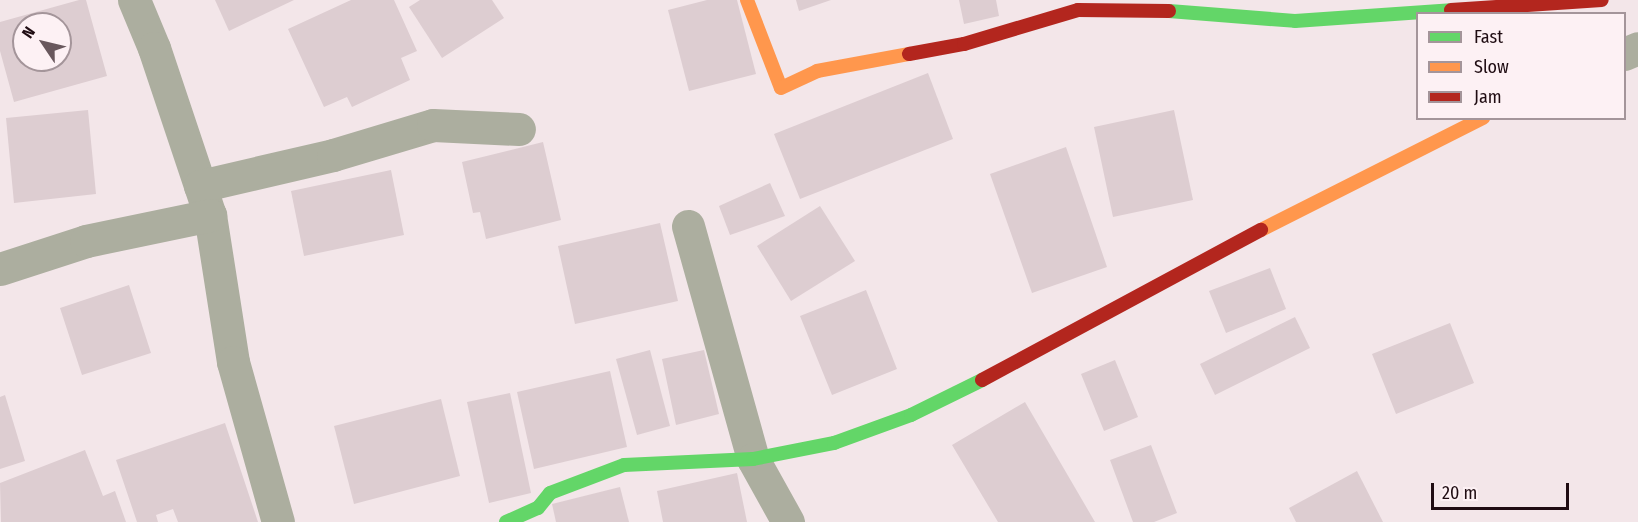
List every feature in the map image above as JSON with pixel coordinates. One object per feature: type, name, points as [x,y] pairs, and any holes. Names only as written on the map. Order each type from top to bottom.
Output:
[{"type":"street","points":[[134,0],[153,48],[205,201],[232,362],[278,522]]},
{"type":"street","points":[[747,0],[781,88],[817,71],[964,44],[1078,10],[1157,10],[1295,21],[1416,13]]},
{"type":"street","points":[[1427,12],[1602,0]]},
{"type":"street","points":[[506,522],[538,508],[550,493],[624,465],[753,459],[834,443],[948,398],[1231,245],[1479,120]]},
{"type":"street","points":[[0,269],[205,201],[333,155],[433,125],[519,129]]},
{"type":"street","points":[[688,226],[753,459],[788,522]]},
{"type":"building","points":[[86,0],[107,76],[14,102],[0,51],[0,22],[12,19],[12,72],[72,72],[72,12],[36,12]]},
{"type":"building","points":[[215,0],[294,0],[229,31]]},
{"type":"building","points":[[351,0],[394,0],[417,51],[401,58],[410,80],[352,107],[347,97],[324,107],[288,29]]},
{"type":"building","points":[[420,0],[492,0],[504,18],[442,58],[409,7]]},
{"type":"building","points":[[707,0],[737,0],[756,74],[689,91],[668,10]]},
{"type":"building","points":[[796,0],[831,0],[799,11]]},
{"type":"building","points":[[959,0],[996,0],[999,16],[964,24]]},
{"type":"building","points":[[928,73],[953,139],[800,199],[774,134]]},
{"type":"building","points":[[88,110],[96,194],[14,203],[6,118]]},
{"type":"building","points":[[1174,110],[1193,200],[1113,217],[1094,127]]},
{"type":"building","points":[[543,142],[561,220],[486,239],[480,212],[473,213],[462,162]]},
{"type":"building","points":[[1066,147],[1107,267],[1032,293],[990,174]]},
{"type":"building","points":[[391,170],[404,235],[304,256],[291,191]]},
{"type":"building","points":[[770,183],[785,216],[730,235],[719,206]]},
{"type":"building","points":[[820,206],[855,261],[791,301],[757,246]]},
{"type":"building","points":[[660,223],[678,301],[575,324],[558,246]]},
{"type":"building","points":[[1270,268],[1286,309],[1226,333],[1209,291]]},
{"type":"building","points":[[129,285],[151,353],[82,375],[60,308]]},
{"type":"building","points":[[866,290],[897,369],[832,395],[800,316]]},
{"type":"building","points":[[1295,317],[1310,348],[1215,395],[1200,364]]},
{"type":"building","points":[[1450,323],[1474,383],[1396,414],[1372,354]]},
{"type":"building","points":[[650,350],[670,426],[637,435],[616,359]]},
{"type":"building","points":[[704,350],[719,414],[676,425],[662,359]]},
{"type":"building","points":[[1115,360],[1138,417],[1104,431],[1081,374]]},
{"type":"building","points":[[610,371],[627,447],[534,469],[517,392]]},
{"type":"building","points":[[510,393],[531,493],[489,503],[467,402]]},
{"type":"building","points":[[5,395],[25,461],[0,469],[0,397]]},
{"type":"building","points":[[441,399],[460,476],[354,504],[334,426]]},
{"type":"building","points":[[1025,402],[1095,522],[998,522],[952,445]]},
{"type":"building","points":[[225,423],[258,522],[178,522],[173,509],[156,515],[158,522],[137,522],[116,460]]},
{"type":"building","points":[[1151,445],[1177,513],[1154,522],[1133,522],[1110,460]]},
{"type":"building","points":[[85,450],[103,496],[115,491],[126,522],[1,522],[0,483]]},
{"type":"building","points":[[1357,471],[1383,522],[1296,522],[1289,508]]},
{"type":"building","points":[[737,473],[747,522],[663,522],[657,491]]},
{"type":"building","points":[[620,487],[629,522],[556,522],[552,504]]},
{"type":"traffic: fast","points":[[1423,12],[1451,10]]},
{"type":"traffic: fast","points":[[1169,11],[1295,21],[1416,12]]},
{"type":"traffic: fast","points":[[506,522],[538,508],[550,493],[624,465],[753,459],[834,443],[911,415],[982,380]]},
{"type":"traffic: slow","points":[[747,0],[781,88],[817,71],[909,54]]},
{"type":"traffic: slow","points":[[1261,230],[1479,120]]},
{"type":"traffic: jam","points":[[1451,10],[1602,0]]},
{"type":"traffic: jam","points":[[909,54],[964,44],[1078,10],[1169,11]]},
{"type":"traffic: jam","points":[[982,380],[1261,230]]}]
